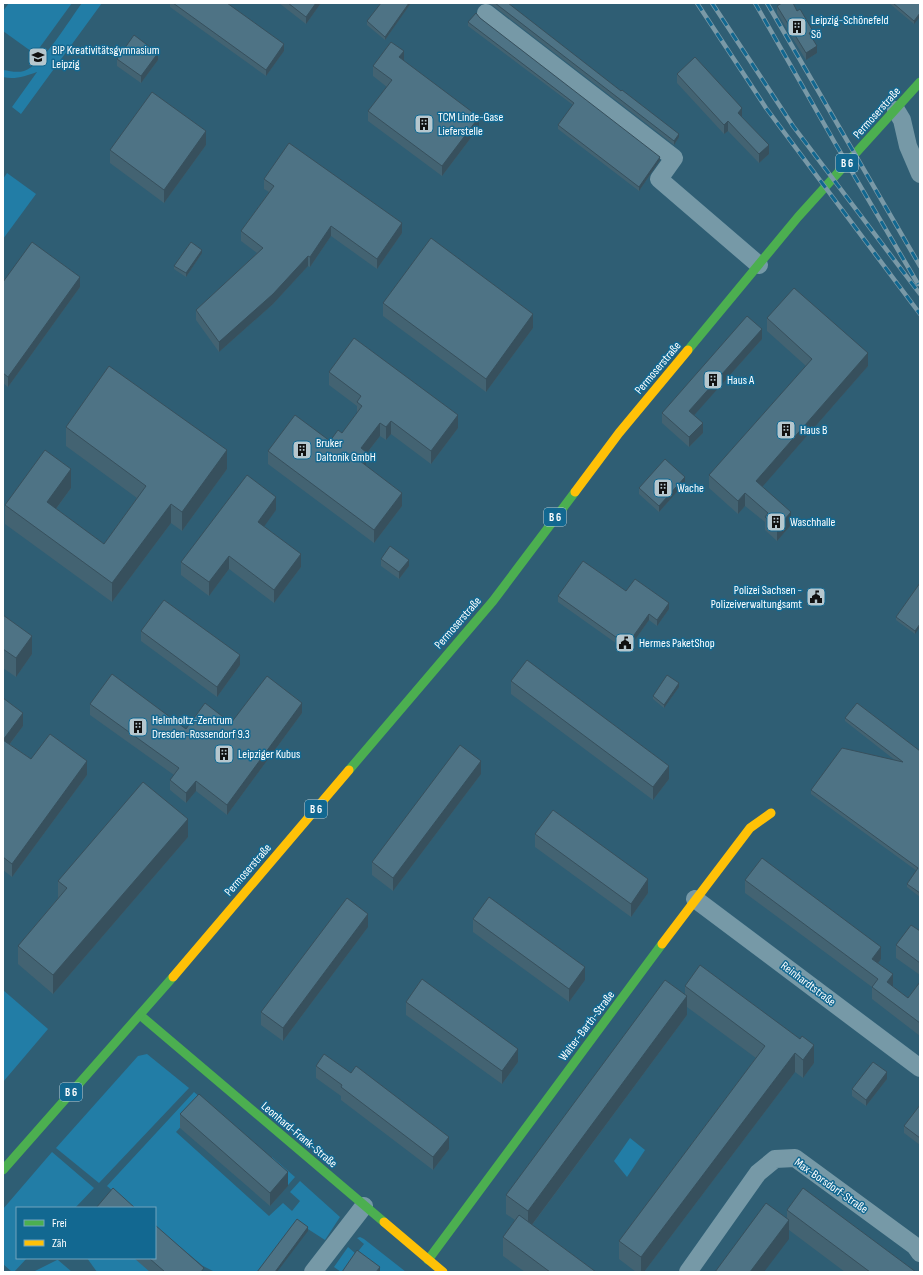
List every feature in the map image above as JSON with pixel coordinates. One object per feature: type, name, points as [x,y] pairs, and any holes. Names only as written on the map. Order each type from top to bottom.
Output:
[{"type":"main road","name":"Permoserstraße","points":[[3,1170],[140,1015],[493,601],[619,433],[760,265],[798,217],[920,82]]},
{"type":"main road","name":"Walter-Barth-Straße","points":[[428,1260],[695,900],[749,830],[771,813]]},
{"type":"main road","name":"Leonhard-Frank-Straße","points":[[140,1015],[443,1272]]},
{"type":"street","points":[[486,13],[674,158],[659,179],[760,265]]},
{"type":"street","points":[[896,110],[902,120],[908,146],[920,174]]},
{"type":"street","name":"Reinhardtstraße","points":[[695,900],[920,1068]]},
{"type":"street","name":"Max-Borsdorf-Straße","points":[[688,1272],[758,1173],[775,1159],[795,1158],[915,1246],[920,1252]]},
{"type":"street","points":[[313,1272],[364,1206]]},
{"type":"shaded area","points":[[9,3],[72,3],[35,54],[3,31],[3,11]]},
{"type":"shaded area","points":[[82,3],[102,3],[21,114],[12,107],[37,72],[20,77],[7,78],[3,77],[3,70],[14,72],[24,71],[39,61]]},
{"type":"shaded area","points":[[7,173],[36,194],[3,239],[3,179]]},
{"type":"shaded area","points":[[3,990],[48,1029],[3,1082]]},
{"type":"shaded area","points":[[147,1054],[189,1088],[99,1183],[56,1148],[138,1056]]},
{"type":"shaded area","points":[[194,1092],[217,1112],[199,1107],[176,1132],[269,1216],[283,1203],[292,1211],[300,1201],[290,1192],[300,1181],[340,1217],[325,1240],[297,1222],[260,1272],[215,1272],[203,1266],[156,1227],[156,1207],[132,1207],[107,1186]]},
{"type":"shaded area","points":[[630,1138],[645,1150],[627,1177],[614,1161]]},
{"type":"shaded area","points":[[52,1152],[94,1188],[76,1207],[16,1207],[16,1259],[26,1259],[14,1272],[3,1264],[3,1209]]},
{"type":"shaded area","points":[[272,1157],[295,1177],[288,1185],[265,1165]]},
{"type":"shaded area","points":[[360,1237],[406,1272],[341,1272],[334,1267],[348,1247],[356,1254],[364,1244],[357,1238]]},
{"type":"shaded area","points":[[88,1259],[136,1259],[151,1272],[97,1272]]},
{"type":"shaded area","points":[[57,1260],[72,1272],[33,1272]]},
{"type":"building","points":[[173,3],[227,3],[284,44],[266,70]]},
{"type":"building","points":[[288,3],[316,3],[306,17]]},
{"type":"building","points":[[381,3],[409,3],[385,37],[367,21]]},
{"type":"building","points":[[495,3],[508,3],[621,91],[622,90],[679,134],[674,141]]},
{"type":"building","name":"Leipzig-Schönefeld Sö","points":[[782,3],[793,3],[797,11],[800,9],[813,31],[809,33],[817,46],[806,53],[777,6]]},
{"type":"building","points":[[893,3],[920,3],[920,13],[914,21]]},
{"type":"building","points":[[476,13],[480,18],[660,157],[639,187],[558,125],[574,103],[468,22]]},
{"type":"building","points":[[134,35],[158,53],[141,76],[117,59]]},
{"type":"building","name":"TCM Linde-Gase Lieferstelle","points":[[391,42],[404,51],[399,57],[479,117],[442,166],[368,111],[392,80],[373,66]]},
{"type":"building","points":[[695,57],[742,108],[738,113],[769,145],[759,154],[728,121],[724,125],[677,74]]},
{"type":"building","points":[[152,92],[206,131],[164,190],[110,150]]},
{"type":"building","points":[[289,143],[402,223],[377,259],[331,226],[310,257],[308,256],[273,294],[219,342],[196,310],[263,248],[241,231],[274,186],[264,179]]},
{"type":"building","points":[[431,238],[533,314],[486,379],[383,303]]},
{"type":"building","points":[[32,242],[80,277],[8,377],[3,373],[3,282]]},
{"type":"building","points":[[191,242],[202,250],[186,273],[174,266]]},
{"type":"building","name":"Haus B","points":[[794,288],[868,353],[756,481],[791,512],[777,528],[765,517],[768,513],[745,493],[738,501],[709,475],[812,359],[767,318]]},
{"type":"building","name":"Haus A","points":[[747,316],[762,329],[689,411],[703,423],[689,437],[662,413]]},
{"type":"building","name":"Bruker Daltonik GmbH","points":[[354,338],[458,415],[431,451],[391,421],[386,427],[380,423],[361,448],[366,452],[360,461],[402,493],[374,530],[268,451],[295,415],[330,441],[338,430],[342,433],[362,406],[357,402],[361,396],[329,372]]},
{"type":"building","points":[[109,366],[227,450],[182,512],[171,504],[112,583],[5,505],[45,450],[71,469],[47,502],[104,544],[146,486],[66,427]]},
{"type":"building","name":"Wache","points":[[665,459],[685,477],[659,506],[639,488]]},
{"type":"building","points":[[247,475],[276,497],[258,522],[301,554],[274,590],[229,556],[209,582],[181,562]]},
{"type":"building","points":[[390,546],[409,560],[399,572],[381,559]]},
{"type":"building","points":[[583,561],[626,591],[635,579],[669,603],[657,620],[649,614],[627,645],[558,596]]},
{"type":"building","points":[[920,583],[920,624],[915,631],[896,617]]},
{"type":"building","points":[[164,600],[240,655],[217,687],[141,631]]},
{"type":"building","points":[[3,615],[32,636],[16,658],[3,649]]},
{"type":"building","points":[[527,660],[669,766],[653,787],[511,681]]},
{"type":"building","points":[[112,674],[186,729],[205,703],[231,723],[267,676],[302,703],[227,805],[196,781],[186,793],[170,780],[179,768],[90,704]]},
{"type":"building","points":[[667,675],[679,683],[664,705],[653,696]]},
{"type":"building","points":[[3,698],[23,713],[3,740]]},
{"type":"building","points":[[857,703],[920,751],[920,893],[907,884],[918,868],[811,790],[842,748],[903,762],[845,718]]},
{"type":"building","points":[[50,734],[87,761],[12,864],[3,857],[3,740],[31,759]]},
{"type":"building","points":[[460,745],[481,761],[393,878],[372,862]]},
{"type":"building","points":[[143,782],[188,819],[53,975],[18,946],[67,888],[58,881]]},
{"type":"building","points":[[553,810],[648,879],[631,904],[535,834]]},
{"type":"building","points":[[762,858],[881,947],[872,959],[893,974],[887,982],[908,998],[920,982],[920,1023],[872,987],[878,979],[745,880]]},
{"type":"building","points":[[489,897],[585,967],[569,989],[473,919]]},
{"type":"building","points":[[347,898],[368,914],[283,1028],[261,1012]]},
{"type":"building","points":[[911,925],[920,931],[920,963],[896,945]]},
{"type":"building","points":[[700,965],[800,1039],[802,1036],[814,1045],[803,1060],[795,1053],[641,1257],[619,1241],[765,1046],[685,986]]},
{"type":"building","points":[[422,979],[518,1049],[502,1071],[406,1002]]},
{"type":"building","points":[[665,980],[687,996],[528,1211],[506,1195]]},
{"type":"building","points":[[324,1054],[351,1073],[356,1066],[449,1137],[433,1157],[341,1087],[342,1085],[316,1066]]},
{"type":"building","points":[[873,1062],[887,1072],[866,1100],[852,1089]]},
{"type":"building","points":[[199,1094],[288,1172],[270,1193],[180,1114]]},
{"type":"building","points":[[920,1105],[920,1138],[904,1126]]},
{"type":"building","points":[[113,1188],[134,1207],[97,1207]]},
{"type":"building","points":[[803,1188],[916,1272],[870,1272],[787,1210]]},
{"type":"building","points":[[766,1203],[789,1220],[750,1272],[715,1272]]},
{"type":"building","points":[[519,1215],[596,1272],[550,1272],[503,1237]]},
{"type":"building","points":[[297,1219],[308,1227],[275,1272],[257,1272]]},
{"type":"building","points":[[156,1226],[204,1268],[201,1272],[165,1272],[150,1259],[156,1259]]},
{"type":"building","points":[[357,1250],[380,1267],[376,1272],[342,1272]]},
{"type":"railway","points":[[697,3],[766,108],[920,314]]},
{"type":"railway","points":[[712,3],[793,126],[920,294]]},
{"type":"railway","points":[[755,3],[918,284]]},
{"type":"railway","points":[[767,3],[920,266]]},
{"type":"traffic: fast","points":[[688,350],[798,217],[920,82]]},
{"type":"traffic: fast","points":[[349,770],[493,601],[575,492]]},
{"type":"traffic: fast","points":[[428,1260],[662,944]]},
{"type":"traffic: fast","points":[[3,1170],[173,977]]},
{"type":"traffic: fast","points":[[140,1015],[384,1222]]},
{"type":"traffic: slow","points":[[575,492],[619,433],[688,350]]},
{"type":"traffic: slow","points":[[173,977],[349,770]]},
{"type":"traffic: slow","points":[[662,944],[750,828],[771,813]]},
{"type":"traffic: slow","points":[[384,1222],[443,1272]]},
{"type":"place","name":"Leipzig-Schönefeld Sö","points":[[797,27]]},
{"type":"place","name":"BIP Kreativitätsgymnasium Leipzig","points":[[38,57]]},
{"type":"place","name":"TCM Linde-Gase Lieferstelle","points":[[424,124]]},
{"type":"place","name":"Haus A","points":[[713,380]]},
{"type":"place","name":"Haus B","points":[[786,430]]},
{"type":"place","name":"Bruker Daltonik GmbH","points":[[302,450]]},
{"type":"place","name":"Wache","points":[[663,488]]},
{"type":"place","name":"Waschhalle","points":[[776,522]]},
{"type":"place","name":"Polizei Sachsen - Polizeiverwaltungsamt","points":[[816,597]]},
{"type":"place","name":"Hermes PaketShop","points":[[625,643]]},
{"type":"place","name":"Helmholtz-Zentrum Dresden-Rossendorf 9.3","points":[[138,727]]},
{"type":"place","name":"Leipziger Kubus","points":[[224,754]]}]
